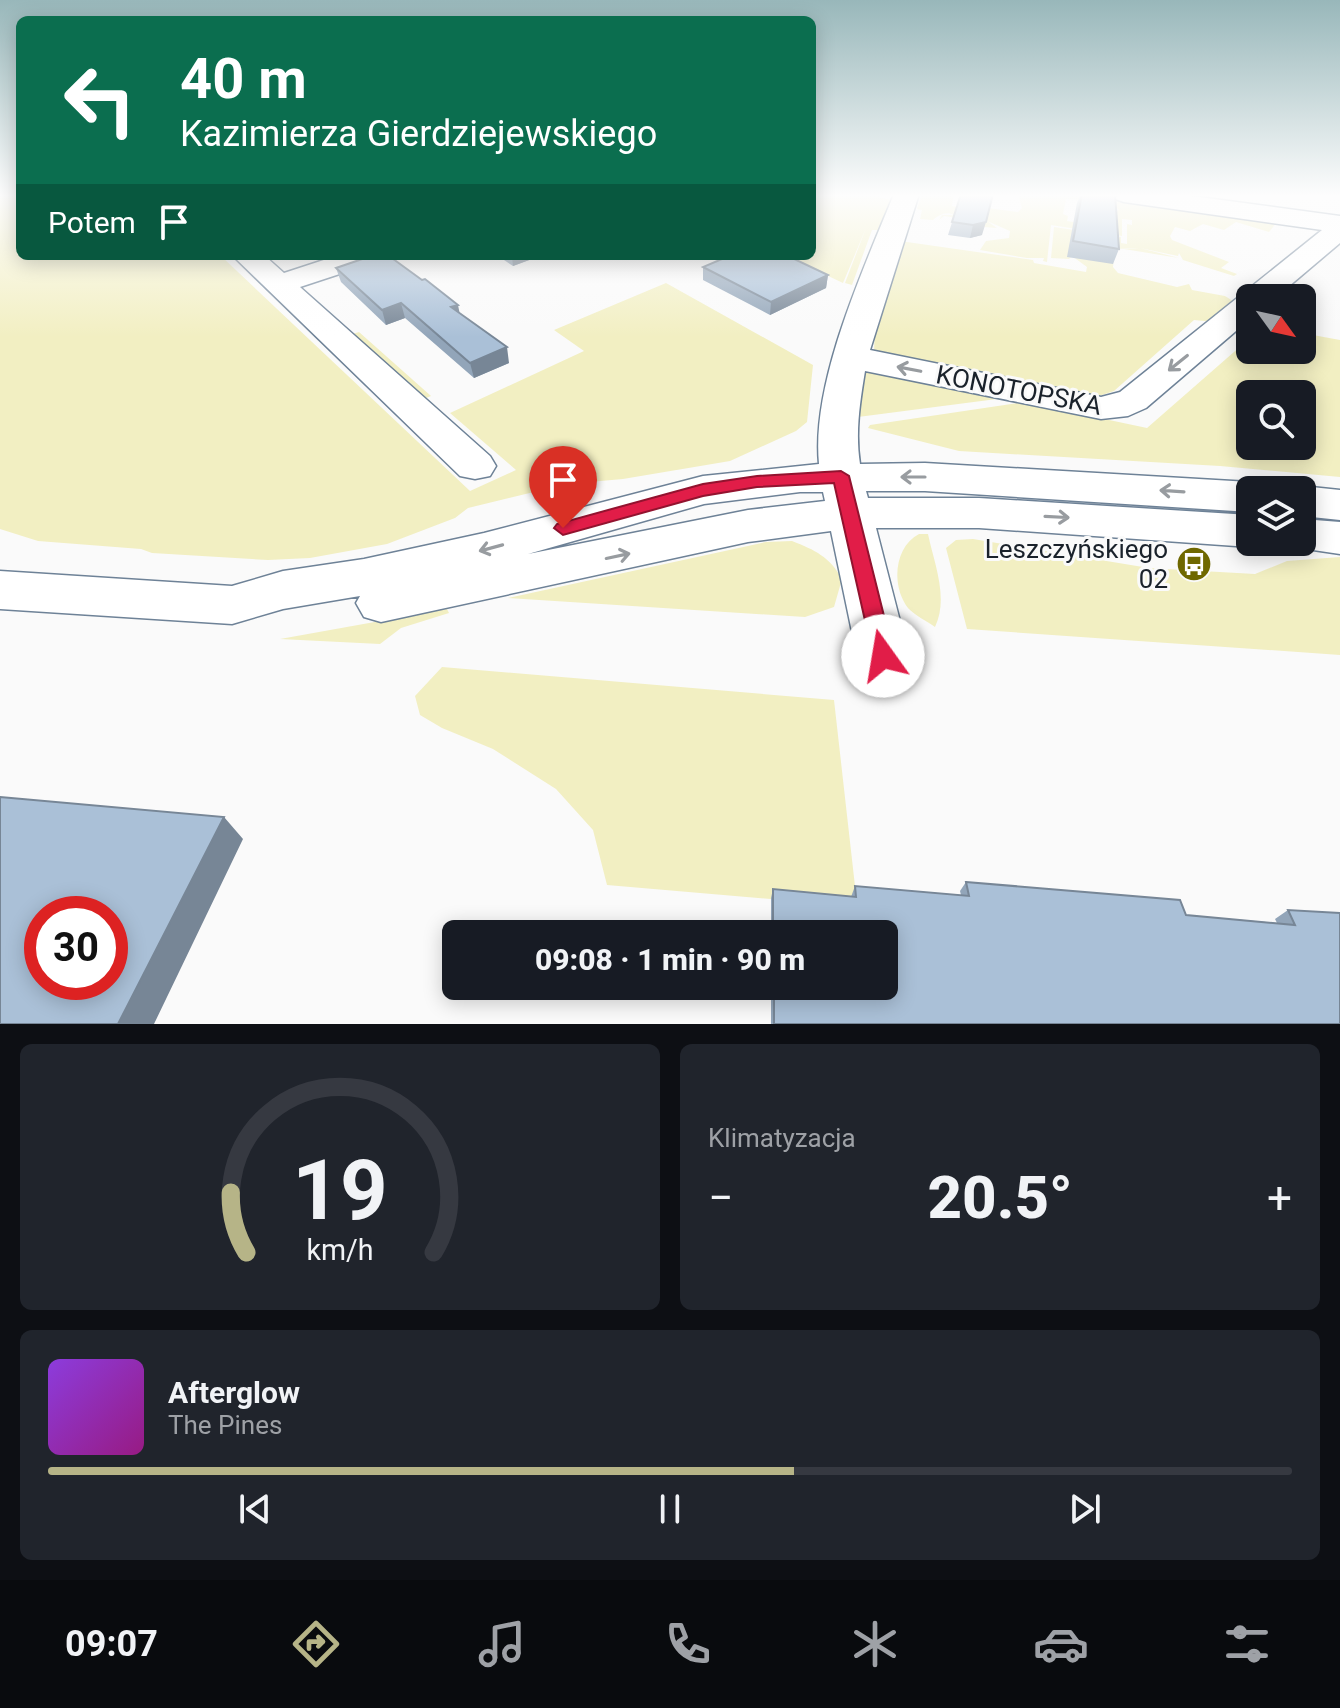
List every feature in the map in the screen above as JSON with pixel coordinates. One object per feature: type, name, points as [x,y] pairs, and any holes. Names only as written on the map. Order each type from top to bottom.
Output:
[{"type":"street","points":[[883,656],[846,495],[838,432],[850,357],[890,242]]},
{"type":"street","points":[[1273,284],[1323,242]]},
{"type":"street","points":[[252,260],[475,466]]},
{"type":"street","points":[[279,284],[354,260]]},
{"type":"street","name":"KONOTOPSKA","points":[[850,357],[1101,408],[1115,408],[1133,400],[1236,315]]},
{"type":"street","points":[[0,590],[232,605],[273,614],[350,609],[618,556],[735,529],[846,495],[925,477],[1236,496]]},
{"type":"street","points":[[846,495],[979,513],[1236,530]]},
{"type":"street","points":[[1316,502],[1340,505]]},
{"type":"street","points":[[1316,536],[1340,538]]},
{"type":"shaded area","points":[[0,242],[16,242],[16,260],[225,260],[470,491],[516,470],[450,413],[584,351],[554,330],[666,283],[813,365],[807,422],[796,431],[730,461],[623,479],[567,484],[468,508],[455,518],[387,544],[310,558],[268,560],[152,553],[141,549],[38,541],[0,529]]},
{"type":"shaded area","points":[[816,242],[860,242],[843,283],[794,260],[816,260]]},
{"type":"shaded area","points":[[861,242],[868,242],[852,285],[845,283]]},
{"type":"shaded area","points":[[900,242],[1033,260],[1034,263],[1086,272],[1087,267],[1072,256],[1069,259],[1051,258],[1053,242],[1177,242],[1229,262],[1221,268],[1237,274],[1234,276],[1183,260],[1179,253],[1178,256],[1140,248],[1179,258],[1124,249],[1139,248],[1115,249],[1113,267],[1118,273],[1177,287],[1189,284],[1192,290],[1225,296],[1236,303],[1214,322],[1194,320],[1114,391],[1099,396],[874,351],[875,329]]},
{"type":"shaded area","points":[[985,242],[1049,242],[1047,262],[1043,261],[1044,258],[980,250]]},
{"type":"shaded area","points":[[359,332],[431,396],[419,401],[349,335]]},
{"type":"shaded area","points":[[1316,336],[1340,340],[1340,477],[1220,466],[959,451],[868,428],[870,425],[1024,402],[1147,428],[1236,350],[1236,364],[1316,364]]},
{"type":"shaded area","points":[[862,366],[1019,396],[858,417]]},
{"type":"shaded area","points":[[919,534],[928,534],[939,580],[941,604],[935,627],[908,608],[897,578],[904,548]]},
{"type":"shaded area","points":[[973,539],[1149,568],[1255,574],[1287,561],[1340,557],[1340,655],[967,629],[946,548],[956,540]]},
{"type":"shaded area","points":[[792,541],[821,555],[837,571],[842,579],[834,607],[805,617],[508,598],[766,542]]},
{"type":"shaded area","points":[[447,609],[449,613],[401,628],[380,644],[280,639]]},
{"type":"shaded area","points":[[442,667],[834,700],[856,895],[852,906],[607,885],[593,830],[556,789],[493,749],[442,728],[420,715],[415,696]]},
{"type":"building","points":[[1078,242],[1118,242],[1119,249]]},
{"type":"building","points":[[359,260],[394,260],[422,280],[425,279],[458,305],[451,307],[507,347],[470,363],[401,303],[382,310],[336,268]]},
{"type":"building","points":[[720,260],[796,260],[828,275],[771,302],[703,267]]},
{"type":"building","points":[[0,797],[224,817],[118,1024],[0,1024]]},
{"type":"building","points":[[966,882],[1180,900],[1186,915],[1295,925],[1288,910],[1340,913],[1340,1024],[774,1024],[774,1000],[898,1000],[898,920],[773,920],[773,889],[856,897],[855,886],[969,896]]},
{"type":"place","name":"Leszczyńskiego 02","points":[[1194,564]]},
{"type":"route","points":[[563,528],[703,490],[757,482],[841,476],[883,656]]}]
